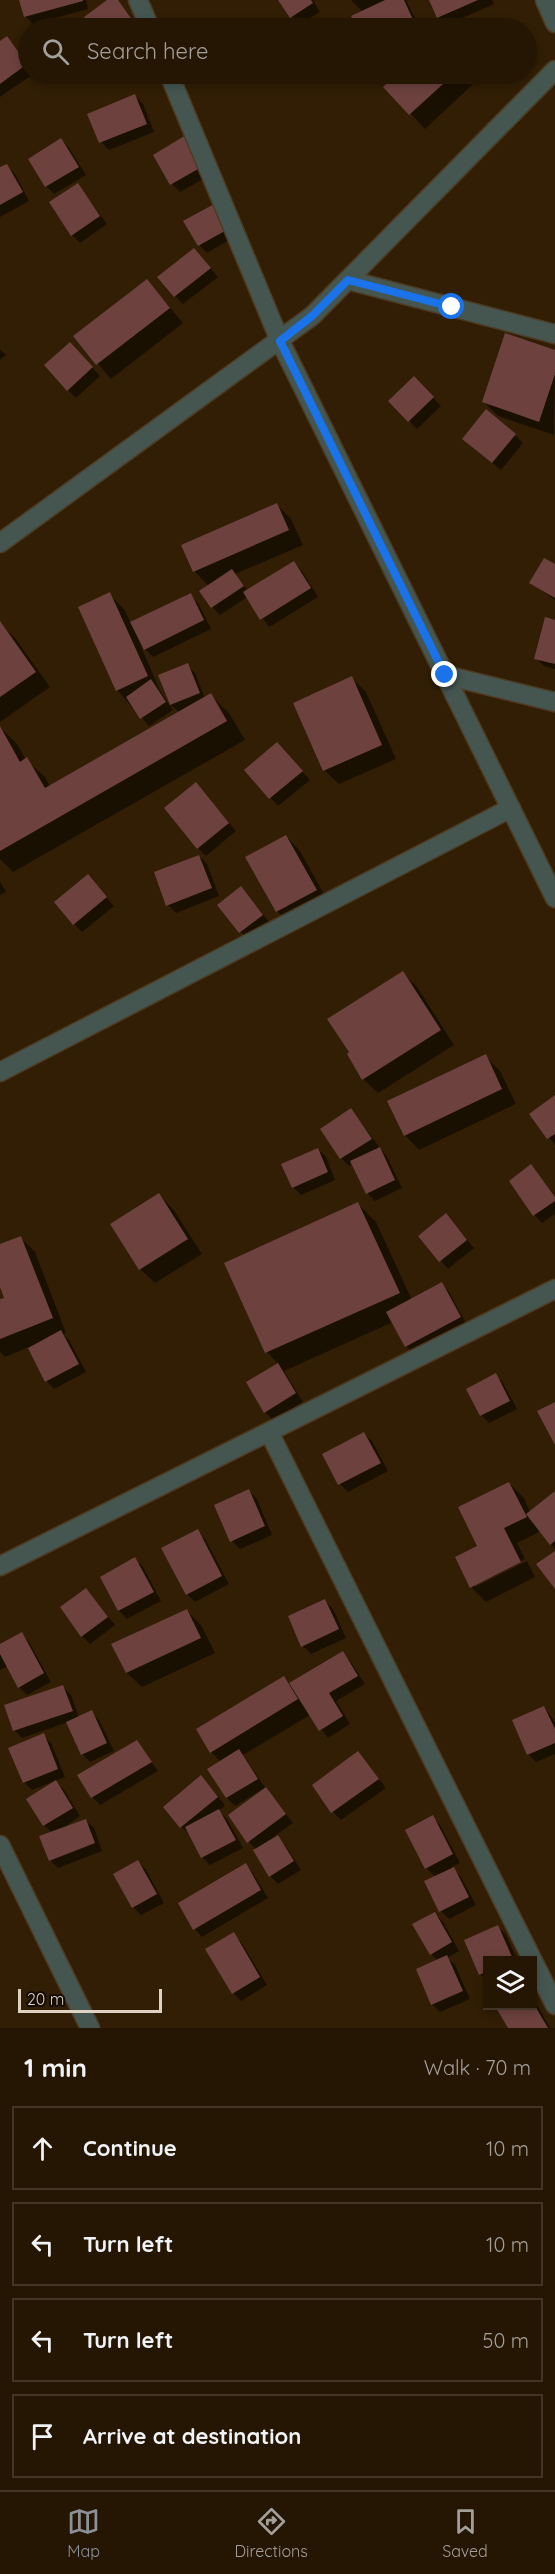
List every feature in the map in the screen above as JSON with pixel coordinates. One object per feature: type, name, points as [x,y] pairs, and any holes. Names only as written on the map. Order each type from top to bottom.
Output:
[{"type":"street","points":[[138,0],[146,18]]},
{"type":"street","points":[[545,0],[555,23]]},
{"type":"street","points":[[0,543],[312,316],[555,70]]},
{"type":"street","points":[[173,84],[280,341],[555,898]]},
{"type":"street","points":[[348,280],[555,334]]},
{"type":"street","points":[[445,675],[555,702]]},
{"type":"street","points":[[0,1071],[511,808]]},
{"type":"street","points":[[0,1566],[555,1289]]},
{"type":"street","points":[[269,1432],[555,2005]]},
{"type":"street","points":[[0,1845],[90,2028]]},
{"type":"building","points":[[19,0],[83,0],[83,1],[24,17]]},
{"type":"building","points":[[107,0],[118,0],[131,18],[85,18]]},
{"type":"building","points":[[278,0],[311,0],[313,3],[290,18]]},
{"type":"building","points":[[385,0],[404,0],[412,18],[352,18],[351,16]]},
{"type":"building","points":[[429,0],[478,0],[437,18]]},
{"type":"building","points":[[7,36],[18,51],[18,71],[0,84],[0,41]]},
{"type":"building","points":[[386,84],[443,84],[409,115],[383,87]]},
{"type":"building","points":[[135,94],[147,124],[99,143],[87,114]]},
{"type":"building","points":[[186,135],[205,165],[170,185],[153,155]]},
{"type":"building","points":[[61,138],[79,167],[45,187],[28,159]]},
{"type":"building","points":[[7,164],[23,192],[0,205],[0,167]]},
{"type":"building","points":[[78,183],[100,216],[71,236],[49,202]]},
{"type":"building","points":[[216,203],[230,228],[198,246],[183,221]]},
{"type":"building","points":[[194,248],[211,268],[174,297],[157,277]]},
{"type":"building","points":[[147,279],[170,308],[96,365],[73,336]]},
{"type":"building","points":[[505,333],[555,350],[555,374],[539,422],[482,402]]},
{"type":"building","points":[[70,342],[93,367],[67,391],[44,365]]},
{"type":"building","points":[[414,376],[434,397],[408,422],[388,401]]},
{"type":"building","points":[[486,409],[516,434],[492,463],[462,439]]},
{"type":"building","points":[[277,503],[289,530],[193,572],[181,545]]},
{"type":"building","points":[[544,558],[555,564],[555,598],[529,583]]},
{"type":"building","points":[[294,561],[311,588],[260,620],[243,592]]},
{"type":"building","points":[[232,569],[244,586],[211,608],[199,591]]},
{"type":"building","points":[[110,592],[148,676],[116,691],[78,607]]},
{"type":"building","points":[[191,593],[204,620],[144,650],[130,622]]},
{"type":"building","points":[[545,617],[555,620],[555,664],[534,659]]},
{"type":"building","points":[[0,621],[36,672],[0,697]]},
{"type":"building","points":[[188,663],[200,693],[170,705],[158,675]]},
{"type":"building","points":[[352,676],[382,745],[323,771],[293,703]]},
{"type":"building","points":[[151,679],[166,702],[140,719],[126,697]]},
{"type":"building","points":[[211,693],[227,721],[0,851],[0,726],[20,762],[27,757],[45,788]]},
{"type":"building","points":[[277,742],[303,771],[269,799],[244,770]]},
{"type":"building","points":[[196,782],[229,823],[197,849],[164,808]]},
{"type":"building","points":[[286,835],[317,890],[276,912],[245,857]]},
{"type":"building","points":[[199,855],[212,888],[166,906],[154,872]]},
{"type":"building","points":[[88,874],[107,897],[73,925],[54,902]]},
{"type":"building","points":[[241,886],[263,915],[239,933],[217,905]]},
{"type":"building","points":[[403,971],[441,1030],[362,1080],[347,1054],[349,1052],[327,1019]]},
{"type":"building","points":[[486,1054],[502,1089],[404,1136],[387,1101]]},
{"type":"building","points":[[555,1095],[555,1134],[547,1139],[529,1114]]},
{"type":"building","points":[[351,1108],[372,1139],[340,1159],[320,1129]]},
{"type":"building","points":[[380,1147],[395,1180],[366,1194],[350,1161]]},
{"type":"building","points":[[318,1148],[328,1172],[292,1188],[281,1164]]},
{"type":"building","points":[[531,1164],[555,1197],[555,1201],[533,1216],[509,1181]]},
{"type":"building","points":[[159,1193],[188,1239],[139,1270],[110,1224]]},
{"type":"building","points":[[358,1202],[400,1293],[265,1353],[224,1263]]},
{"type":"building","points":[[446,1213],[467,1240],[439,1262],[418,1236]]},
{"type":"building","points":[[21,1236],[53,1318],[0,1339],[0,1299],[4,1298],[0,1287],[0,1244]]},
{"type":"building","points":[[442,1282],[461,1317],[405,1347],[386,1312]]},
{"type":"building","points":[[61,1330],[79,1364],[45,1382],[28,1348]]},
{"type":"building","points":[[278,1363],[296,1393],[264,1413],[246,1382]]},
{"type":"building","points":[[496,1373],[510,1401],[480,1416],[466,1389]]},
{"type":"building","points":[[555,1402],[555,1445],[537,1411]]},
{"type":"building","points":[[364,1432],[381,1463],[338,1485],[322,1454]]},
{"type":"building","points":[[509,1482],[527,1517],[504,1528],[521,1562],[470,1588],[455,1557],[477,1546],[458,1507]]},
{"type":"building","points":[[249,1489],[265,1526],[230,1542],[214,1505]]},
{"type":"building","points":[[555,1491],[555,1541],[550,1545],[526,1514]]},
{"type":"building","points":[[198,1529],[222,1576],[186,1595],[161,1548]]},
{"type":"building","points":[[555,1551],[555,1589],[536,1564]]},
{"type":"building","points":[[135,1557],[154,1592],[118,1611],[100,1577]]},
{"type":"building","points":[[86,1588],[108,1617],[81,1637],[60,1607]]},
{"type":"building","points":[[325,1599],[339,1629],[301,1647],[288,1616]]},
{"type":"building","points":[[187,1609],[201,1638],[126,1673],[111,1644]]},
{"type":"building","points":[[22,1632],[44,1673],[18,1688],[0,1654],[0,1644]]},
{"type":"building","points":[[343,1651],[358,1676],[329,1693],[343,1716],[319,1731],[289,1683]]},
{"type":"building","points":[[284,1676],[298,1699],[210,1753],[196,1729]]},
{"type":"building","points":[[63,1685],[73,1711],[13,1731],[4,1705]]},
{"type":"building","points":[[544,1706],[555,1729],[555,1743],[527,1755],[512,1720]]},
{"type":"building","points":[[92,1710],[107,1743],[81,1755],[66,1722]]},
{"type":"building","points":[[44,1733],[58,1769],[23,1783],[8,1748]]},
{"type":"building","points":[[137,1740],[152,1762],[91,1798],[77,1775]]},
{"type":"building","points":[[239,1749],[258,1779],[226,1798],[207,1769]]},
{"type":"building","points":[[358,1751],[379,1779],[331,1813],[312,1785]]},
{"type":"building","points":[[201,1775],[218,1797],[180,1828],[163,1807]]},
{"type":"building","points":[[56,1780],[73,1808],[43,1826],[26,1799]]},
{"type":"building","points":[[266,1787],[286,1814],[247,1843],[228,1815]]},
{"type":"building","points":[[219,1809],[236,1840],[201,1858],[185,1827]]},
{"type":"building","points":[[433,1815],[453,1854],[425,1869],[405,1830]]},
{"type":"building","points":[[86,1819],[95,1843],[49,1861],[39,1836]]},
{"type":"building","points":[[278,1835],[294,1861],[269,1877],[253,1850]]},
{"type":"building","points":[[138,1860],[157,1894],[132,1908],[113,1874]]},
{"type":"building","points":[[246,1863],[261,1890],[193,1930],[178,1903]]},
{"type":"building","points":[[454,1867],[469,1897],[439,1912],[424,1881]]},
{"type":"building","points":[[435,1912],[452,1942],[430,1955],[412,1924]]},
{"type":"building","points":[[498,1925],[512,1956],[483,1956],[483,1973],[479,1975],[464,1940]]},
{"type":"building","points":[[234,1932],[260,1977],[232,1994],[205,1949]]},
{"type":"building","points":[[447,1955],[463,1991],[431,2005],[416,1969]]},
{"type":"building","points":[[537,2009],[548,2028],[508,2028],[497,2010]]},
{"type":"route","points":[[445,675],[280,341],[312,316],[348,280],[452,307]]}]
